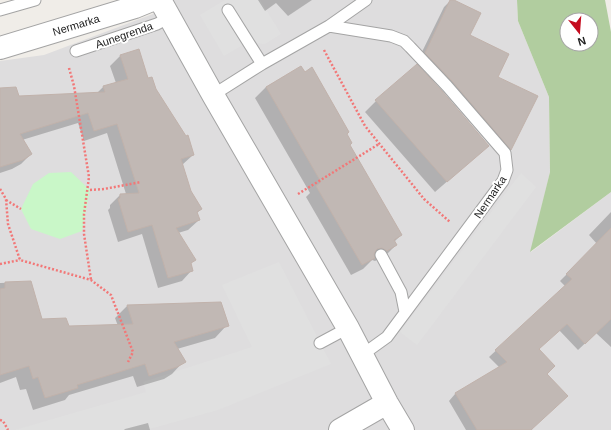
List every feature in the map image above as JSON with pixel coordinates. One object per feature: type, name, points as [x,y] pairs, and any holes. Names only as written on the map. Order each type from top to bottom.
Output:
[{"type":"street","name":"Nermarka","points":[[0,48],[135,7],[152,0]]},
{"type":"street","points":[[165,8],[348,328],[403,430]]},
{"type":"street","points":[[340,430],[387,402]]},
{"type":"lane","points":[[0,10],[35,0]]},
{"type":"lane","points":[[214,95],[262,64],[329,26],[366,0]]},
{"type":"lane","name":"Aunegrenda","points":[[76,51],[157,24],[165,8]]},
{"type":"lane","points":[[228,10],[262,64]]},
{"type":"lane","name":"Nermarka","points":[[329,26],[391,36],[404,41],[447,86],[505,153],[507,170],[503,181],[387,337],[362,355]]},
{"type":"lane","points":[[381,255],[401,292],[405,312]]},
{"type":"lane","points":[[320,342],[348,328]]},
{"type":"path","points":[[315,34],[365,126],[424,199],[464,234]]},
{"type":"path","points":[[76,51],[66,58],[74,86],[89,177],[84,214],[84,227],[91,280]]},
{"type":"path","points":[[278,205],[379,144]]},
{"type":"path","points":[[90,190],[142,182]]},
{"type":"path","points":[[0,188],[6,199],[8,224],[20,260]]},
{"type":"path","points":[[6,199],[21,209]]},
{"type":"path","points":[[0,264],[20,260],[91,280],[111,295],[133,352],[128,362]]},
{"type":"path","points":[[0,420],[3,421],[8,430]]},
{"type":"shaded area","points":[[165,0],[517,0],[518,21],[549,97],[550,172],[531,252],[611,192],[611,430],[0,430],[0,61],[44,55],[153,14]]},
{"type":"shaded area","points":[[225,0],[260,0],[281,34],[265,44],[248,42],[224,56],[200,15]]},
{"type":"shaded area","points":[[521,173],[536,187],[417,345],[400,332]]},
{"type":"shaded area","points":[[279,262],[331,364],[218,410],[146,430],[15,430],[146,392],[143,382],[252,347],[222,285]]},
{"type":"green space","points":[[517,0],[605,0],[611,32],[611,192],[530,252],[550,172],[549,97],[518,21]]},
{"type":"green space","points":[[71,172],[90,190],[82,231],[60,239],[31,229],[21,209],[33,184],[49,173]]},
{"type":"building","points":[[450,0],[454,0],[481,13],[470,35],[509,54],[498,77],[538,96],[511,150],[452,81],[425,53]]},
{"type":"building","points":[[139,49],[148,78],[152,77],[156,89],[186,136],[188,135],[194,155],[181,159],[191,191],[202,209],[197,212],[200,220],[176,228],[196,260],[191,263],[193,271],[168,278],[152,225],[128,232],[118,199],[120,198],[120,194],[139,193],[117,124],[94,131],[88,113],[20,134],[32,154],[23,160],[0,167],[0,88],[16,87],[19,96],[105,92],[103,86],[128,79],[120,55]]},
{"type":"building","points":[[417,64],[489,146],[447,182],[375,100]]},
{"type":"building","points":[[301,66],[305,72],[312,67],[349,132],[347,134],[352,143],[350,145],[402,235],[394,240],[397,245],[387,251],[382,248],[377,249],[374,254],[375,258],[362,265],[316,186],[321,182],[266,87]]},
{"type":"building","points":[[611,228],[611,319],[585,344],[567,324],[539,349],[555,366],[547,374],[568,396],[531,430],[477,430],[455,393],[507,362],[495,350],[572,279],[566,274]]},
{"type":"building","points":[[31,281],[42,319],[66,318],[69,326],[133,324],[127,305],[221,302],[229,326],[174,342],[186,362],[177,367],[149,376],[145,364],[77,385],[78,388],[45,398],[38,377],[33,379],[29,366],[0,375],[0,289],[5,288],[5,282]]}]
